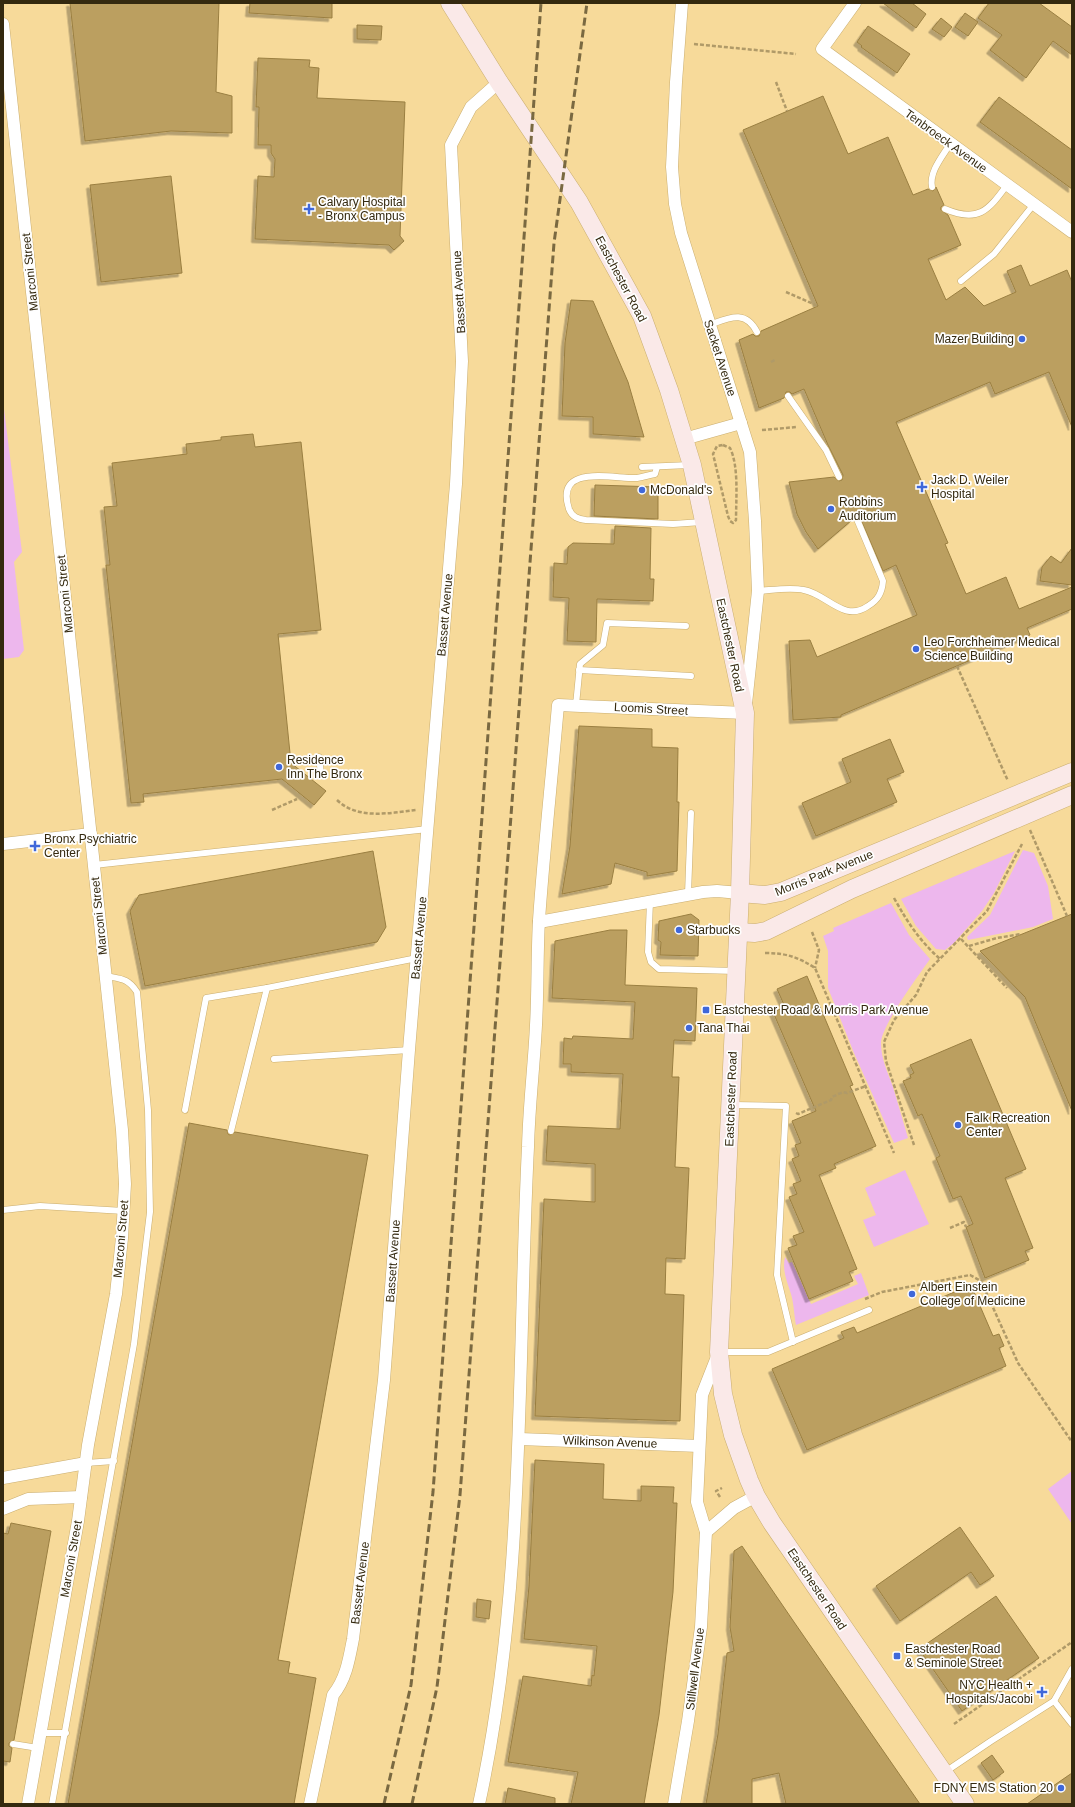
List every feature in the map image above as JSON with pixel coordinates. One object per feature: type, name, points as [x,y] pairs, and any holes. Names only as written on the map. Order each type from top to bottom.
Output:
[{"type":"main road","name":"Eastchester Road","points":[[450,3],[499,82],[579,202],[642,316],[692,465],[745,713],[740,893],[719,1352],[723,1394],[731,1428],[756,1496],[788,1546],[965,1804]]},
{"type":"main road","name":"Morris Park Avenue","points":[[740,893],[765,895],[781,892],[1072,772]]},
{"type":"main road","name":"Morris Park Avenue","points":[[738,932],[755,933],[766,931],[852,889],[1072,796]]},
{"type":"street","name":"Sacket Avenue","points":[[682,3],[672,167],[675,204],[681,233],[741,423],[750,457],[758,591],[745,713]]},
{"type":"street","name":"Tenbroeck Avenue","points":[[855,3],[822,49],[1072,232]]},
{"type":"street","name":"Marconi Street","points":[[3,24],[106,976],[122,1130],[125,1184],[116,1294],[28,1804]]},
{"type":"street","name":"Bassett Avenue","points":[[310,1804],[333,1695],[340,1686],[347,1670],[353,1639],[384,1380],[409,1050],[456,484],[462,368],[451,145],[471,107],[499,82]]},
{"type":"street","points":[[684,439],[741,423]]},
{"type":"street","name":"Loomis Street","points":[[539,922],[558,704],[745,713]]},
{"type":"street","points":[[3,844],[91,834]]},
{"type":"street","name":"Morris Park Avenue","points":[[539,922],[688,894],[717,891],[740,893]]},
{"type":"street","points":[[479,1804],[491,1750],[502,1670],[510,1590],[520,1439],[528,1147],[536,1025],[539,922]]},
{"type":"street","name":"Eastchester Road","points":[[699,1446],[702,1395],[719,1352]]},
{"type":"street","name":"Wilkinson Avenue","points":[[520,1439],[699,1446]]},
{"type":"street","name":"Stillwell Avenue","points":[[674,1804],[688,1721],[700,1627],[706,1532],[697,1502],[699,1446]]},
{"type":"street","points":[[3,1478],[86,1464]]},
{"type":"street","points":[[706,1532],[734,1508],[756,1496]]},
{"type":"street","points":[[3,1509],[28,1499],[81,1497]]},
{"type":"lane","points":[[932,188],[930,179],[941,157],[950,144]]},
{"type":"lane","points":[[945,209],[955,213],[975,215],[987,210],[1007,185]]},
{"type":"lane","points":[[961,281],[994,254],[1034,204]]},
{"type":"lane","points":[[709,325],[733,317],[744,318],[752,323],[757,332]]},
{"type":"lane","points":[[788,396],[826,450],[839,477]]},
{"type":"lane","points":[[642,467],[692,465]]},
{"type":"lane","points":[[657,466],[655,474],[637,478],[596,476],[576,479],[568,490],[567,498],[570,512],[578,519],[586,520],[673,524],[704,522]]},
{"type":"lane","points":[[758,591],[804,590],[820,596],[846,612],[858,611],[875,602],[882,592],[883,581],[856,517]]},
{"type":"lane","points":[[576,706],[580,664],[603,645],[607,623],[686,626]]},
{"type":"lane","points":[[579,670],[691,676]]},
{"type":"lane","points":[[319,757],[321,774]]},
{"type":"lane","points":[[688,894],[691,813]]},
{"type":"lane","points":[[94,865],[428,829]]},
{"type":"lane","points":[[650,901],[648,952],[651,962],[659,969],[736,971]]},
{"type":"lane","points":[[185,1110],[206,998],[267,988],[417,958]]},
{"type":"lane","points":[[52,1804],[66,1733],[134,1344],[150,1204],[148,1110],[137,992],[126,980],[106,976]]},
{"type":"lane","points":[[231,1131],[267,988]]},
{"type":"lane","points":[[274,1059],[409,1050]]},
{"type":"lane","points":[[731,1105],[786,1106],[778,1275],[792,1342]]},
{"type":"lane","points":[[3,1210],[40,1206],[124,1210]]},
{"type":"lane","points":[[719,1352],[768,1352],[869,1310]]},
{"type":"lane","points":[[86,1464],[114,1461]]},
{"type":"lane","points":[[944,1773],[1054,1701],[1072,1669]]},
{"type":"lane","points":[[1054,1701],[1072,1724]]},
{"type":"lane","points":[[41,1733],[66,1733]]},
{"type":"lane","points":[[13,1744],[38,1748]]},
{"type":"path","points":[[694,44],[796,54]]},
{"type":"path","points":[[776,82],[788,111]]},
{"type":"path","points":[[786,292],[818,306]]},
{"type":"path","points":[[771,362],[775,360]]},
{"type":"path","points":[[762,430],[809,427]]},
{"type":"path","points":[[726,445],[730,448],[732,454],[736,487],[736,520],[733,523],[728,516],[713,451],[717,446],[726,445]]},
{"type":"path","points":[[957,666],[1010,785]]},
{"type":"path","points":[[272,810],[297,799]]},
{"type":"path","points":[[337,800],[350,810],[368,814],[430,809]]},
{"type":"path","points":[[1028,825],[1067,916]]},
{"type":"path","points":[[914,1144],[886,1061],[884,1042],[894,1020],[916,995],[926,972],[988,911],[1022,844]]},
{"type":"path","points":[[894,898],[914,932],[940,959]]},
{"type":"path","points":[[812,932],[819,950],[815,968]]},
{"type":"path","points":[[968,946],[997,938],[1020,934]]},
{"type":"path","points":[[961,939],[1007,988]]},
{"type":"path","points":[[765,953],[780,953],[801,959],[815,968],[894,1153]]},
{"type":"path","points":[[786,1106],[798,1114],[830,1100],[832,1097],[843,1092],[848,1093],[866,1086]]},
{"type":"path","points":[[950,1228],[964,1222],[966,1227]]},
{"type":"path","points":[[970,1275],[981,1281],[1018,1363],[1072,1442]]},
{"type":"path","points":[[720,1497],[716,1491],[722,1488]]},
{"type":"path","points":[[954,1724],[1072,1642]]},
{"type":"shaded area","points":[[3,401],[22,552],[14,562],[24,650],[19,657],[3,659]]},
{"type":"shaded area","points":[[1023,850],[1034,853],[1048,886],[1053,919],[1033,927],[968,940],[967,937],[990,915]]},
{"type":"shaded area","points":[[1015,851],[994,893],[982,911],[954,943],[945,950],[936,949],[916,926],[901,899]]},
{"type":"shaded area","points":[[891,903],[909,935],[930,959],[887,1025],[881,1043],[883,1060],[893,1087],[908,1138],[894,1143],[854,1053],[828,988],[828,951],[823,936],[834,931],[833,928]]},
{"type":"shaded area","points":[[905,1170],[929,1224],[874,1247],[863,1220],[876,1215],[865,1188]]},
{"type":"shaded area","points":[[785,1257],[789,1263],[792,1262],[811,1304],[858,1284],[854,1276],[861,1273],[869,1295],[796,1325],[792,1298],[785,1271]]},
{"type":"shaded area","points":[[1072,1471],[1072,1524],[1048,1489]]},
{"type":"building","points":[[70,3],[219,3],[216,92],[232,96],[232,133],[171,131],[85,141]]},
{"type":"building","points":[[250,3],[332,3],[332,18],[249,13]]},
{"type":"building","points":[[883,3],[912,3],[926,14],[916,28]]},
{"type":"building","points":[[989,3],[1039,3],[1072,27],[1072,55],[1053,41],[1026,78],[990,50],[1002,35],[978,18]]},
{"type":"building","points":[[965,13],[978,22],[968,36],[955,27]]},
{"type":"building","points":[[941,18],[952,27],[944,37],[932,29]]},
{"type":"building","points":[[357,25],[382,26],[381,40],[357,39]]},
{"type":"building","points":[[868,26],[910,54],[897,73],[861,47],[862,46],[857,42]]},
{"type":"building","points":[[258,58],[310,60],[309,67],[319,68],[317,98],[405,102],[400,236],[404,241],[394,250],[389,245],[255,239],[258,176],[274,177],[275,159],[271,153],[271,145],[258,145],[259,107],[256,107]]},
{"type":"building","points":[[823,96],[848,154],[888,137],[913,195],[928,189],[933,191],[936,187],[944,205],[941,207],[941,210],[948,215],[961,245],[928,259],[946,300],[965,287],[984,306],[1016,292],[1007,271],[1021,265],[1030,286],[1067,270],[1072,282],[1072,427],[1049,372],[995,394],[990,382],[896,422],[948,543],[945,544],[966,594],[1006,577],[1019,609],[1072,587],[1072,609],[1027,628],[1030,635],[841,715],[841,717],[793,720],[789,641],[810,640],[817,657],[917,615],[896,565],[883,571],[858,513],[853,514],[852,520],[818,549],[806,532],[797,514],[789,482],[834,477],[839,481],[842,480],[843,475],[828,445],[804,389],[792,394],[790,392],[786,392],[784,398],[759,408],[739,340],[753,334],[755,336],[759,336],[761,331],[818,306],[743,130]]},
{"type":"building","points":[[999,97],[1072,150],[1072,189],[980,122]]},
{"type":"building","points":[[171,176],[182,273],[101,282],[90,185]]},
{"type":"building","points":[[571,300],[593,301],[628,382],[644,437],[593,434],[593,417],[562,416],[565,343]]},
{"type":"building","points":[[253,434],[255,447],[301,442],[321,630],[278,634],[291,763],[326,791],[314,805],[282,779],[143,794],[144,802],[131,803],[106,565],[110,565],[104,507],[117,506],[112,463],[187,454],[186,444],[221,440],[221,437]]},
{"type":"building","points":[[595,485],[658,487],[658,519],[594,516]]},
{"type":"building","points":[[615,526],[651,528],[650,579],[654,579],[653,601],[597,599],[596,642],[567,641],[569,598],[553,597],[554,563],[567,564],[568,547],[573,543],[614,544]]},
{"type":"building","points":[[1072,548],[1072,585],[1040,581],[1042,567],[1051,556],[1061,563]]},
{"type":"building","points":[[579,726],[652,729],[652,747],[678,748],[677,802],[679,802],[677,871],[647,876],[647,872],[615,863],[611,884],[562,894],[570,846]]},
{"type":"building","points":[[890,739],[904,772],[887,779],[897,802],[816,836],[802,803],[851,782],[842,759]]},
{"type":"building","points":[[373,851],[386,927],[377,942],[145,986],[130,911],[139,895]]},
{"type":"building","name":"Starbucks","points":[[691,914],[699,920],[698,956],[660,955],[661,942],[658,940],[659,921]]},
{"type":"building","points":[[1072,914],[1072,1111],[1025,997],[980,951]]},
{"type":"building","points":[[610,930],[627,930],[625,985],[697,988],[695,1041],[674,1040],[672,1077],[679,1077],[675,1167],[689,1168],[685,1259],[666,1258],[665,1294],[684,1295],[680,1421],[535,1416],[544,1199],[595,1202],[595,1164],[546,1161],[548,1126],[620,1129],[623,1074],[571,1072],[571,1064],[563,1064],[564,1038],[572,1039],[573,1036],[633,1039],[635,1002],[552,998],[555,941]]},
{"type":"building","points":[[807,976],[853,1085],[850,1086],[876,1146],[834,1164],[836,1168],[819,1175],[857,1269],[849,1272],[853,1281],[809,1299],[788,1248],[797,1245],[793,1236],[804,1232],[789,1197],[797,1194],[793,1184],[801,1181],[792,1159],[799,1156],[795,1145],[801,1143],[792,1121],[816,1111],[773,1012],[785,1007],[777,989]]},
{"type":"building","points":[[971,1039],[1026,1169],[1005,1178],[1033,1248],[1025,1251],[1029,1260],[985,1278],[966,1227],[973,1224],[961,1196],[953,1199],[936,1158],[940,1156],[922,1114],[918,1116],[903,1081],[911,1078],[910,1075],[914,1073],[910,1065]]},
{"type":"building","points":[[189,1123],[227,1130],[228,1134],[230,1135],[235,1132],[368,1155],[278,1660],[290,1662],[288,1673],[316,1678],[294,1804],[68,1804]]},
{"type":"building","points":[[971,1285],[993,1336],[999,1334],[1004,1346],[999,1348],[1006,1366],[807,1450],[772,1369],[844,1338],[841,1332],[854,1327],[857,1333]]},
{"type":"building","points":[[535,1460],[604,1464],[603,1499],[641,1501],[641,1486],[674,1487],[673,1503],[677,1503],[673,1592],[659,1715],[644,1804],[571,1804],[578,1772],[508,1762],[523,1676],[591,1686],[592,1675],[594,1676],[597,1646],[524,1639],[529,1586]]},
{"type":"building","points":[[11,1523],[51,1531],[14,1740],[9,1743],[9,1746],[12,1748],[10,1762],[3,1761],[3,1533],[8,1534]]},
{"type":"building","points":[[960,1527],[994,1576],[980,1585],[971,1572],[900,1621],[876,1586]]},
{"type":"building","points":[[742,1546],[920,1804],[786,1804],[779,1773],[752,1779],[752,1804],[706,1804],[718,1734],[727,1653],[734,1651],[730,1627],[734,1551]]},
{"type":"building","points":[[996,1596],[1039,1658],[962,1711],[919,1649]]},
{"type":"building","points":[[477,1599],[491,1601],[489,1619],[476,1617]]},
{"type":"building","points":[[992,1755],[1004,1772],[993,1780],[981,1763]]},
{"type":"building","name":"FDNY EMS Station 20","points":[[1072,1773],[1072,1804],[1027,1804]]},
{"type":"building","points":[[508,1788],[555,1798],[555,1804],[505,1804]]},
{"type":"railway","points":[[384,1804],[411,1685],[433,1492],[541,3]]},
{"type":"railway","points":[[412,1804],[437,1687],[460,1495],[554,243],[587,3]]},
{"type":"place","name":"Calvary Hospital - Bronx Campus","points":[[309,209]]},
{"type":"place","name":"Mazer Building","points":[[1022,339]]},
{"type":"place","name":"Jack D. Weiler Hospital","points":[[922,487]]},
{"type":"place","name":"McDonald's","points":[[642,490]]},
{"type":"place","name":"Robbins Auditorium","points":[[831,509]]},
{"type":"place","name":"Leo Forchheimer Medical Science Building","points":[[916,649]]},
{"type":"place","name":"Residence Inn The Bronx","points":[[279,767]]},
{"type":"place","name":"Bronx Psychiatric Center","points":[[35,846]]},
{"type":"place","name":"Starbucks","points":[[679,930]]},
{"type":"place","name":"Eastchester Road & Morris Park Avenue","points":[[706,1010]]},
{"type":"place","name":"Tana Thai","points":[[689,1028]]},
{"type":"place","name":"Falk Recreation Center","points":[[958,1125]]},
{"type":"place","name":"Albert Einstein College of Medicine","points":[[912,1294]]},
{"type":"place","name":"Eastchester Road & Seminole Street","points":[[897,1656]]},
{"type":"place","name":"NYC Health + Hospitals/Jacobi","points":[[1042,1692]]},
{"type":"place","name":"FDNY EMS Station 20","points":[[1061,1788]]}]
